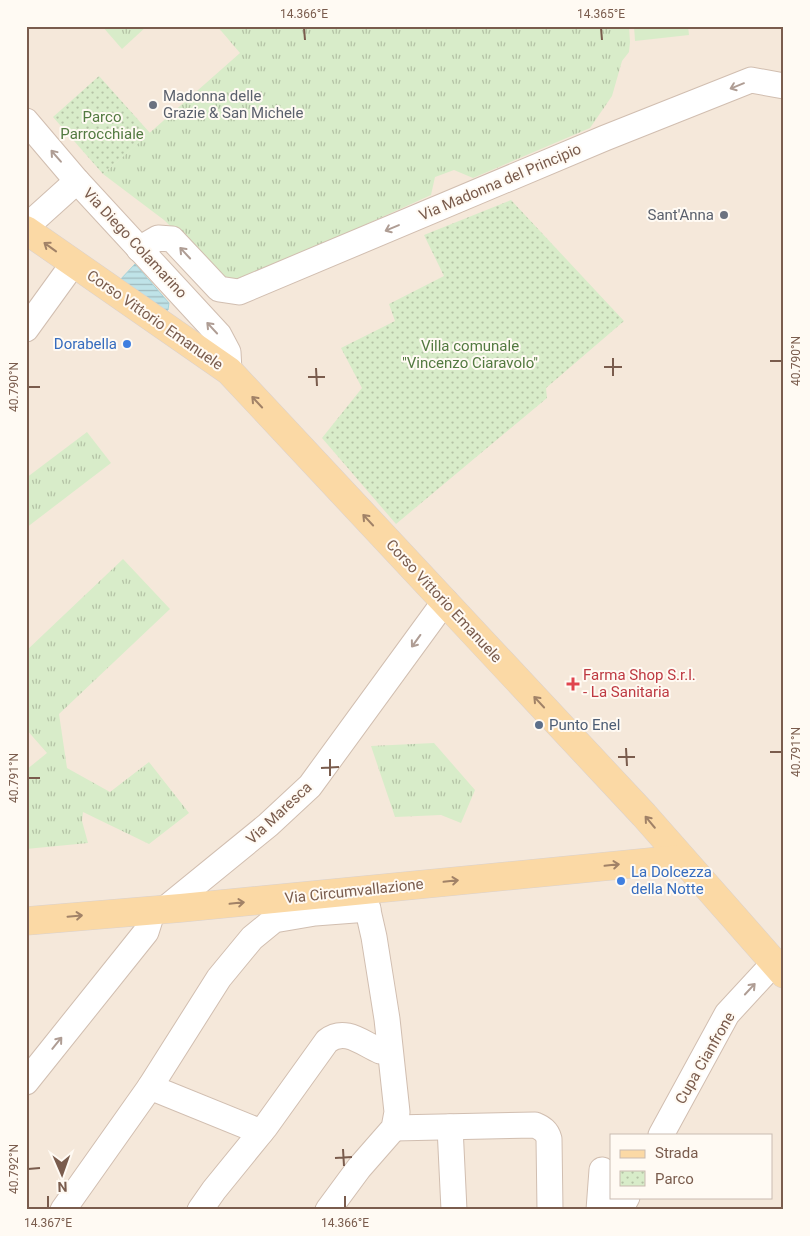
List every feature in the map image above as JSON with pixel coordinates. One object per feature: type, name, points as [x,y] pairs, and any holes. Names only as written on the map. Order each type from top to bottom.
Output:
[{"type":"main road","name":"Corso Vittorio Emanuele","points":[[26,229],[73,264],[228,371],[644,815],[779,969]]},
{"type":"main road","name":"Via Circumvallazione","points":[[26,921],[159,909],[366,899],[681,859]]},
{"type":"street","name":"Via Madonna del Principio","points":[[139,249],[158,238],[172,239],[219,289],[239,292],[605,138],[751,80],[784,86]]},
{"type":"street","name":"Via Diego Colamarino","points":[[26,122],[77,181],[219,335],[228,352],[228,371]]},
{"type":"street","points":[[26,229],[77,181]]},
{"type":"street","points":[[26,329],[73,264]]},
{"type":"street","name":"Via Maresca","points":[[159,909],[268,826],[310,786],[445,601]]},
{"type":"street","points":[[63,1210],[150,1087],[219,978],[252,938],[274,920],[366,899],[374,937],[389,1036],[397,1112],[394,1128],[359,1168],[328,1210]]},
{"type":"street","points":[[26,1082],[146,932],[159,909]]},
{"type":"street","name":"Cupa Cianfrone","points":[[662,1134],[727,1014],[779,969]]},
{"type":"street","points":[[200,1210],[261,1132],[327,1041],[335,1034],[346,1035],[380,1051]]},
{"type":"street","points":[[150,1087],[261,1132]]},
{"type":"street","points":[[394,1128],[535,1125],[542,1128],[547,1133],[549,1139],[550,1210]]},
{"type":"street","points":[[450,1127],[454,1210]]},
{"type":"street","points":[[599,1210],[602,1170]]},
{"type":"street","points":[[620,1210],[626,1198]]},
{"type":"shaded area","points":[[26,26],[784,26],[784,1210],[26,1210]]},
{"type":"green space","points":[[102,26],[147,26],[122,49]]},
{"type":"green space","points":[[217,26],[629,26],[630,42],[629,52],[622,61],[612,96],[590,128],[473,178],[454,170],[435,177],[431,195],[241,281],[226,280],[164,220],[103,174],[240,53]]},
{"type":"green space","points":[[634,26],[688,26],[689,35],[635,41]]},
{"type":"green space","name":"Parco Parrocchiale","points":[[99,76],[150,133],[103,174],[53,117]]},
{"type":"green space","name":"Villa comunale \"Vincenzo Ciaravolo\"","points":[[511,200],[624,321],[546,388],[547,398],[396,524],[322,438],[362,388],[341,348],[395,321],[389,304],[444,276],[424,235]]},
{"type":"green space","points":[[87,432],[111,463],[26,528],[26,478]]},
{"type":"green space","points":[[123,559],[170,609],[59,714],[67,768],[110,792],[149,762],[189,813],[149,844],[83,812],[82,821],[88,843],[26,849],[26,770],[47,753],[26,729],[26,651]]},
{"type":"green space","points":[[434,743],[475,790],[461,823],[441,815],[395,817],[371,746]]},
{"type":"water","points":[[135,264],[169,303],[168,310],[165,312],[119,281]]},
{"type":"place","name":"Madonna delle Grazie & San Michele","points":[[153,105]]},
{"type":"place","name":"Sant'Anna","points":[[724,215]]},
{"type":"place","name":"Dorabella","points":[[127,344]]},
{"type":"place","name":"Farma Shop S.r.l. - La Sanitaria","points":[[573,684]]},
{"type":"place","name":"Punto Enel","points":[[539,725]]},
{"type":"place","name":"La Dolcezza della Notte","points":[[621,881]]}]
